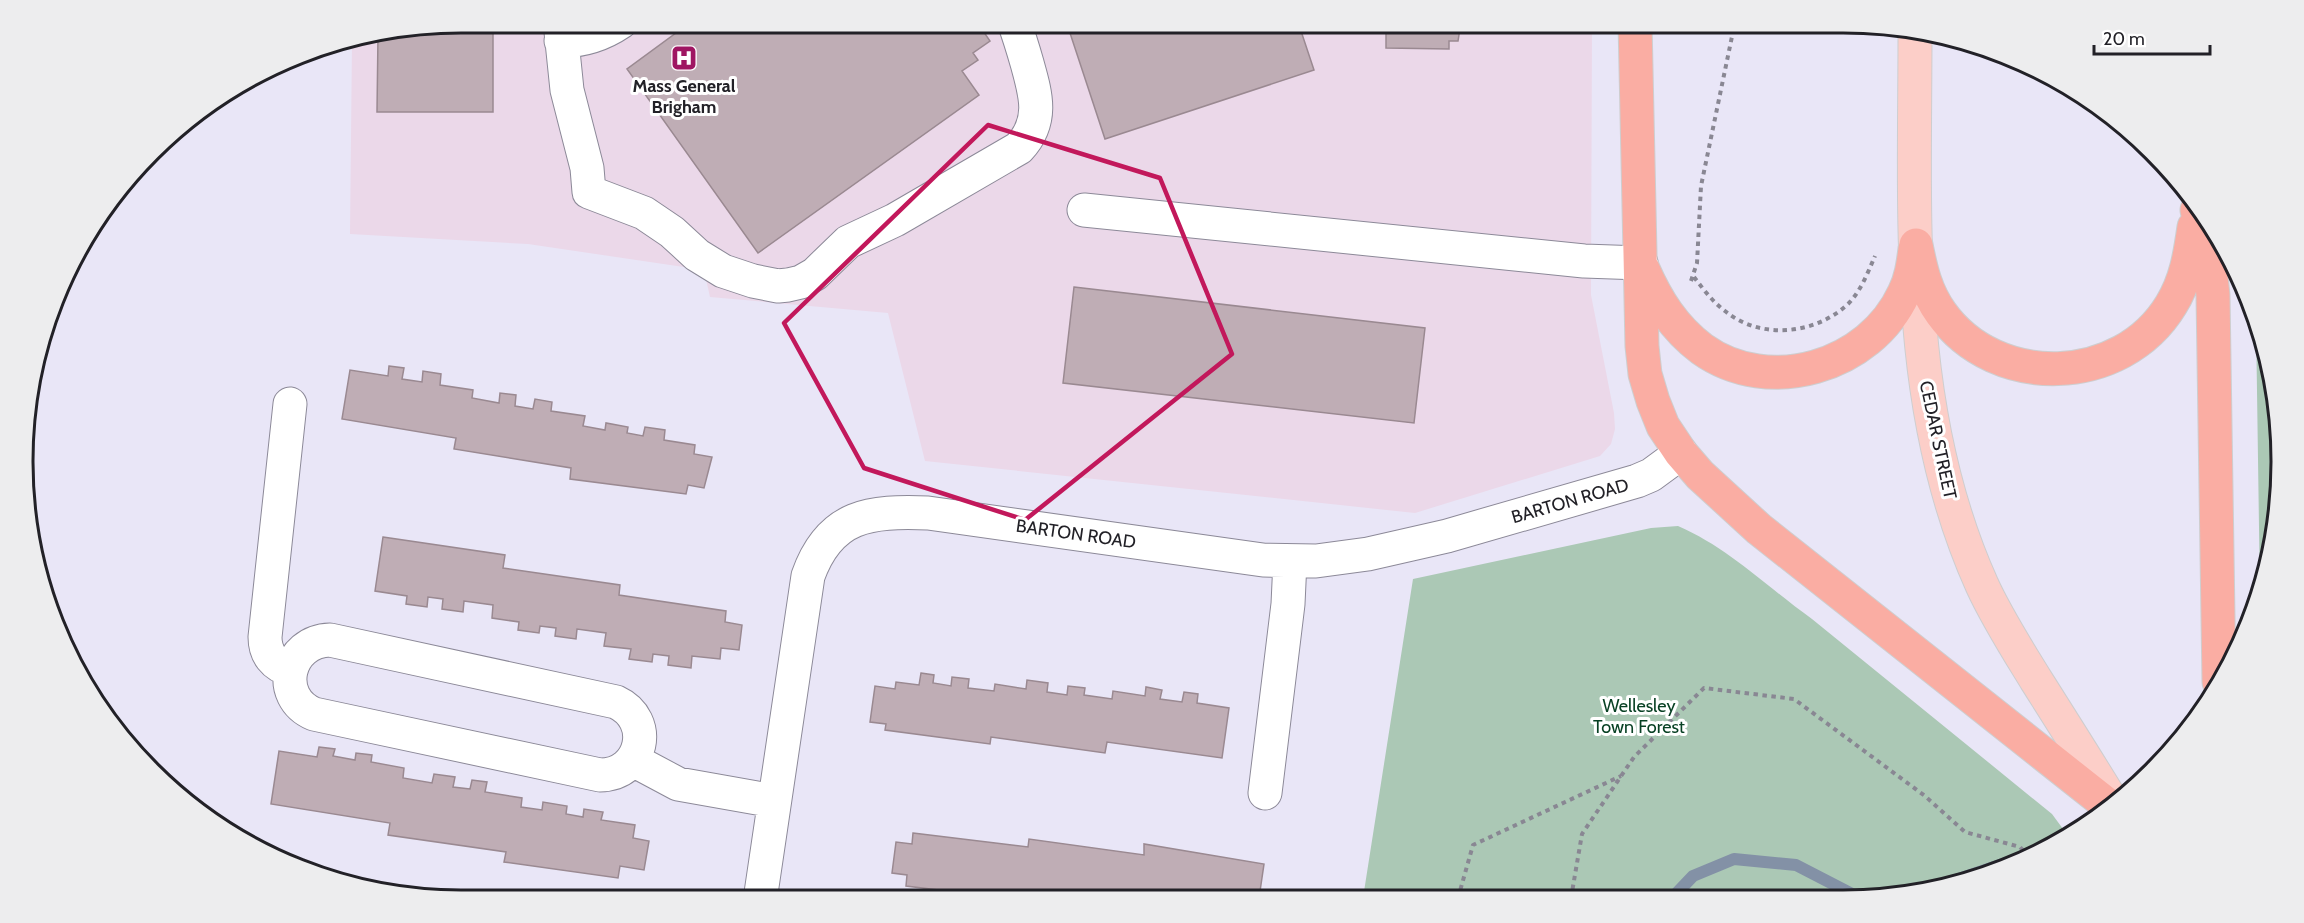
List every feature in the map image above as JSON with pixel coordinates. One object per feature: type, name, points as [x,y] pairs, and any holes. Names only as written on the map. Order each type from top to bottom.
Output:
[{"type":"highway","points":[[1635,33],[1642,346],[1645,374],[1663,426],[1681,453],[1700,475],[1759,529],[2103,801]]},
{"type":"highway","points":[[1916,245],[1922,276],[1928,291],[1941,314],[1961,335],[1997,358],[2023,367],[2051,370],[2080,368],[2102,362],[2137,342],[2155,326],[2170,307],[2180,290],[2187,269],[2195,218]]},
{"type":"highway","points":[[2201,226],[2210,268],[2213,304],[2219,667]]},
{"type":"highway","points":[[1641,263],[1662,308],[1677,327],[1704,350],[1750,369],[1777,372],[1806,370],[1828,363],[1846,355],[1873,336],[1895,310],[1904,293],[1912,273],[1916,245]]},
{"type":"main road","name":"CEDAR STREET","points":[[1915,39],[1917,300],[1930,416],[1939,458],[1960,530],[1981,583],[2000,620],[2109,796]]},
{"type":"lane","points":[[560,33],[567,90],[587,168],[589,192],[644,213],[672,232],[697,255],[723,271],[738,277],[778,286],[801,282],[815,274],[848,242],[895,220],[1019,148],[1033,128],[1036,100],[1017,33]]},
{"type":"lane","points":[[563,33],[582,40],[602,33]]},
{"type":"lane","points":[[1084,210],[1561,258],[1641,263]]},
{"type":"lane","points":[[290,404],[265,637],[270,657],[291,670]]},
{"type":"lane","name":"BARTON ROAD","points":[[761,890],[808,576],[813,562],[825,543],[852,521],[886,512],[928,513],[1263,560],[1341,558],[1447,536],[1636,481],[1651,475],[1681,453]]},
{"type":"lane","points":[[1265,793],[1288,604],[1290,561]]},
{"type":"lane","points":[[330,640],[612,700],[628,708],[638,724],[639,743],[633,760],[614,774],[595,774],[314,714],[302,706],[293,695],[290,681],[291,670],[297,655],[307,645],[316,641],[330,640]]},
{"type":"lane","points":[[633,760],[678,784],[774,801]]},
{"type":"path","points":[[1734,33],[1701,186],[1698,258],[1694,277],[1716,303],[1735,318],[1753,327],[1789,330],[1825,320],[1848,304],[1856,294],[1878,252]]},
{"type":"path","points":[[1572,890],[1582,834],[1634,757],[1704,688],[1794,699],[1925,796],[1965,832],[2020,847],[2023,850]]},
{"type":"path","points":[[1460,890],[1473,845],[1621,776]]},
{"type":"highlighted area","points":[[988,125],[1160,178],[1232,354],[1025,520],[864,468],[784,323]]},
{"type":"shaded area","points":[[462,33],[1592,33],[1591,295],[1614,413],[1615,429],[1611,444],[1600,456],[1415,513],[925,461],[888,313],[710,297],[704,270],[528,244],[350,234],[352,48],[378,41]]},
{"type":"green space","points":[[2256,353],[2267,406],[2271,462],[2267,517],[2259,559]]},
{"type":"green space","name":"Wellesley Town Forest","points":[[1678,526],[1697,535],[1731,557],[1812,619],[2052,814],[2063,829],[2032,846],[1980,867],[1926,882],[1871,889],[1364,890],[1413,579],[1651,528]]},
{"type":"building","points":[[493,33],[493,112],[377,112],[378,41],[433,34]]},
{"type":"building","points":[[676,33],[985,33],[990,41],[973,53],[978,60],[962,71],[979,95],[758,253],[627,69]]},
{"type":"building","points":[[1070,33],[1302,33],[1314,70],[1105,139]]},
{"type":"building","points":[[1386,33],[1459,33],[1458,41],[1449,41],[1449,49],[1386,48]]},
{"type":"building","points":[[1074,287],[1425,328],[1414,423],[1063,383]]},
{"type":"building","points":[[389,366],[404,368],[402,379],[422,382],[423,371],[441,374],[440,385],[473,390],[472,398],[499,403],[500,393],[516,395],[515,406],[533,409],[535,399],[552,402],[551,411],[585,416],[583,426],[605,430],[606,423],[628,427],[627,433],[643,436],[645,427],[665,430],[664,440],[695,445],[694,454],[712,457],[704,488],[688,485],[686,494],[570,479],[571,468],[454,449],[456,438],[342,419],[350,370],[388,376]]},
{"type":"building","points":[[383,537],[505,555],[503,568],[620,585],[619,595],[726,611],[725,622],[742,625],[739,650],[721,648],[720,659],[692,656],[691,668],[668,665],[669,656],[653,654],[652,662],[629,659],[631,649],[604,646],[606,633],[577,629],[576,639],[555,636],[556,628],[540,626],[539,633],[518,630],[519,622],[492,618],[493,605],[464,601],[463,612],[442,609],[443,599],[428,597],[427,607],[406,604],[407,596],[375,591]]},
{"type":"building","points":[[921,673],[934,675],[933,683],[951,686],[952,677],[969,679],[968,688],[994,691],[995,684],[1026,689],[1027,680],[1048,683],[1047,692],[1067,695],[1068,686],[1085,688],[1084,695],[1112,699],[1113,691],[1145,696],[1146,687],[1162,690],[1160,699],[1182,702],[1184,692],[1198,694],[1197,703],[1229,708],[1222,758],[1107,742],[1105,753],[991,737],[990,744],[885,730],[886,724],[870,722],[875,686],[895,689],[896,682],[919,685]]},
{"type":"building","points":[[319,747],[335,749],[333,756],[355,760],[356,753],[372,755],[371,762],[404,768],[403,778],[432,783],[434,774],[455,777],[453,787],[470,789],[472,780],[487,782],[485,792],[522,798],[521,807],[542,810],[543,802],[567,806],[566,814],[583,817],[584,809],[603,812],[601,820],[635,825],[633,838],[649,841],[644,870],[620,866],[618,878],[504,862],[506,852],[388,835],[390,823],[271,804],[279,751],[317,757]]},
{"type":"building","points":[[913,833],[1028,847],[1029,839],[1144,855],[1144,844],[1264,864],[1260,890],[938,890],[906,886],[907,875],[892,873],[896,842],[912,844]]},
{"type":"waterway","points":[[1680,890],[1693,876],[1734,859],[1796,865],[1844,890]]},
{"type":"place","name":"Mass General Brigham","points":[[684,58]]}]
